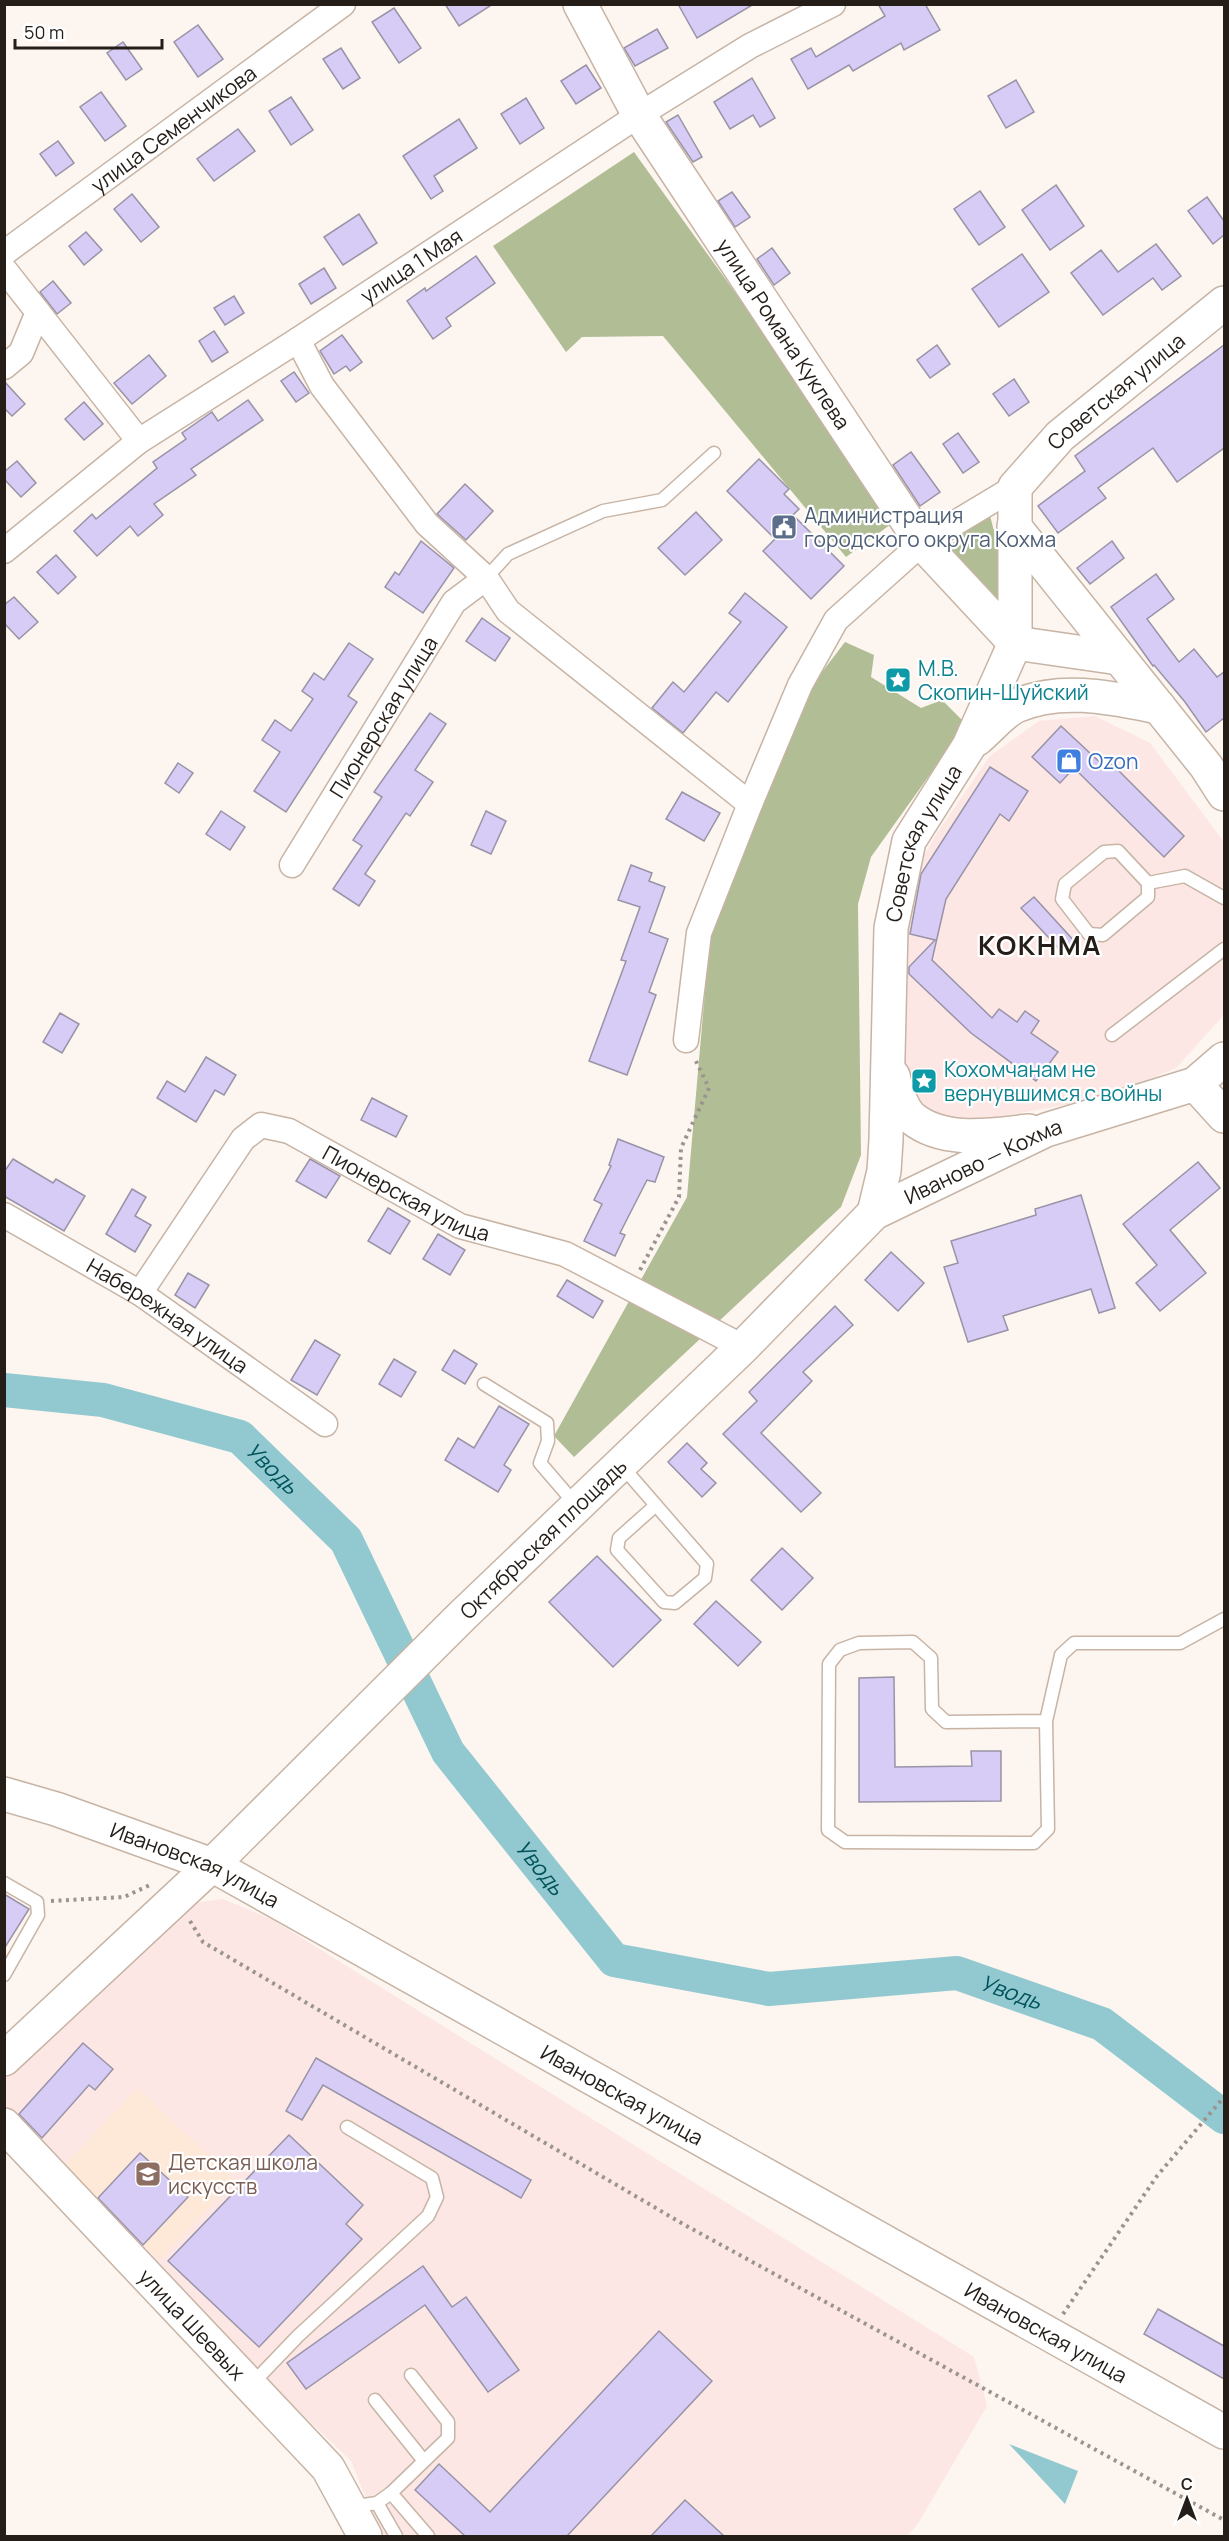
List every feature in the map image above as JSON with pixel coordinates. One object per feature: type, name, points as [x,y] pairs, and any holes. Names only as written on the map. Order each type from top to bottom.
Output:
[{"type":"main road","name":"улица Романа Куклева","points":[[580,4],[639,115],[922,543],[1015,643]]},
{"type":"main road","name":"Советская улица","points":[[874,1213],[884,1171],[890,1060],[891,928],[909,840],[969,746],[1015,643],[1015,487],[1060,436],[1224,303]]},
{"type":"main road","points":[[1014,526],[1206,766],[1224,794]]},
{"type":"main road","points":[[1015,643],[1119,658]]},
{"type":"main road","points":[[969,746],[1015,706],[1055,695],[1104,696],[1159,707]]},
{"type":"main road","name":"Иваново — Кохма","points":[[874,1213],[1046,1130],[1195,1084],[1224,1059]]},
{"type":"main road","points":[[890,1060],[896,1090],[910,1117],[930,1128],[954,1136],[1046,1130]]},
{"type":"main road","points":[[1195,1084],[1224,1116]]},
{"type":"main road","name":"Октябрьская площадь","points":[[4,2059],[212,1865],[462,1616],[743,1347],[874,1213]]},
{"type":"main road","name":"Ивановская улица","points":[[4,1794],[56,1809],[212,1865],[1224,2432]]},
{"type":"main road","name":"улица Шеевых","points":[[4,2126],[363,2505],[365,2536]]},
{"type":"street","name":"улица Семенчикова","points":[[4,253],[342,4]]},
{"type":"street","name":"улица 1 Мая","points":[[4,551],[139,441],[298,340],[639,115],[750,46],[833,4]]},
{"type":"street","points":[[4,269],[139,441]]},
{"type":"street","points":[[4,367],[21,353],[38,312]]},
{"type":"street","points":[[298,340],[322,386],[427,524],[486,578],[508,611],[750,804]]},
{"type":"street","name":"Советская улица","points":[[686,1040],[699,933],[800,685],[836,620],[922,543],[1015,487]]},
{"type":"street","name":"Пионерская улица","points":[[292,865],[454,602],[486,578]]},
{"type":"street","name":"Пионерская улица","points":[[140,1293],[243,1139],[261,1125],[289,1131],[460,1226],[565,1254],[743,1347]]},
{"type":"street","name":"Набережная улица","points":[[4,1215],[140,1293],[325,1425]]},
{"type":"lane","points":[[486,578],[508,554],[603,511],[662,500],[714,453]]},
{"type":"lane","points":[[1118,851],[1148,883],[1148,897],[1103,935],[1089,934],[1062,899],[1065,884],[1104,852],[1118,851]]},
{"type":"lane","points":[[1148,883],[1185,876],[1224,898]]},
{"type":"lane","points":[[1112,1035],[1224,949]]},
{"type":"lane","points":[[484,1384],[547,1423],[548,1442],[540,1463],[577,1506]]},
{"type":"lane","points":[[620,1464],[707,1564],[705,1578],[675,1604],[664,1602],[617,1550],[619,1538],[656,1506]]},
{"type":"lane","points":[[1046,1721],[946,1722],[932,1709],[931,1658],[913,1642],[859,1643],[840,1650],[829,1664],[828,1830],[845,1842],[1034,1843],[1048,1829],[1046,1721],[1061,1655],[1074,1643],[1180,1643],[1224,1619]]},
{"type":"lane","points":[[4,1883],[37,1902],[38,1915],[4,1975]]},
{"type":"lane","points":[[250,2386],[298,2336],[428,2216],[437,2197],[432,2178],[347,2127]]},
{"type":"lane","points":[[396,2536],[363,2505],[391,2493],[448,2438],[448,2422],[411,2375]]},
{"type":"lane","points":[[375,2400],[424,2461]]},
{"type":"lane","points":[[391,2493],[428,2536]]},
{"type":"path","points":[[630,1289],[679,1197],[681,1148],[709,1088],[686,1040]]},
{"type":"path","points":[[37,1902],[124,1897],[153,1884]]},
{"type":"path","points":[[187,1915],[203,1942],[683,2224],[1224,2520]]},
{"type":"path","points":[[1049,2334],[1157,2176],[1224,2097]]},
{"type":"shaded area","points":[[1095,716],[1150,743],[1224,842],[1224,1015],[1176,1068],[1107,1097],[965,1123],[938,1117],[902,1089],[907,886],[935,836],[990,756],[1039,721]]},
{"type":"shaded area","points":[[223,1899],[273,1920],[974,2357],[987,2406],[917,2525],[907,2536],[381,2536],[351,2461],[193,2310],[5,2113],[5,2079],[193,1903]]},
{"type":"shaded area","name":"Детская школа искусств","points":[[137,2088],[235,2180],[160,2260],[62,2168]]},
{"type":"green space","points":[[634,152],[898,519],[846,557],[663,336],[582,337],[566,352],[493,246]]},
{"type":"green space","points":[[989,512],[1003,565],[1000,608],[948,547]]},
{"type":"green space","points":[[845,642],[874,655],[871,677],[921,708],[942,700],[966,724],[871,857],[858,904],[861,1155],[841,1207],[574,1457],[554,1436],[687,1197],[711,923],[803,697]]},
{"type":"water","points":[[1009,2444],[1078,2471],[1065,2504]]},
{"type":"building","points":[[445,4],[493,4],[459,26]]},
{"type":"building","points":[[678,4],[754,4],[697,38]]},
{"type":"building","points":[[878,4],[925,4],[940,30],[904,50],[901,43],[853,71],[849,65],[808,89],[791,59],[811,48],[816,57],[885,16]]},
{"type":"building","points":[[394,8],[421,48],[399,63],[372,22]]},
{"type":"building","points":[[198,25],[223,59],[198,77],[174,42]]},
{"type":"building","points":[[657,29],[668,48],[635,66],[624,48]]},
{"type":"building","points":[[123,42],[142,69],[126,80],[107,53]]},
{"type":"building","points":[[341,48],[360,78],[343,89],[323,59]]},
{"type":"building","points":[[586,65],[601,88],[576,104],[561,81]]},
{"type":"building","points":[[752,78],[775,118],[760,127],[753,115],[730,129],[714,102]]},
{"type":"building","points":[[1016,80],[1034,112],[1006,128],[988,96]]},
{"type":"building","points":[[101,92],[126,126],[105,141],[80,107]]},
{"type":"building","points":[[291,97],[313,130],[291,145],[269,111]]},
{"type":"building","points":[[526,98],[544,128],[520,144],[501,114]]},
{"type":"building","points":[[678,115],[702,157],[693,162],[666,122]]},
{"type":"building","points":[[459,119],[477,148],[434,176],[443,191],[431,199],[403,156]]},
{"type":"building","points":[[238,129],[255,151],[214,181],[197,159]]},
{"type":"building","points":[[58,141],[74,163],[56,176],[40,154]]},
{"type":"building","points":[[1056,185],[1084,226],[1050,250],[1022,210]]},
{"type":"building","points":[[980,191],[1005,227],[979,245],[954,209]]},
{"type":"building","points":[[732,192],[750,217],[735,227],[718,201]]},
{"type":"building","points":[[132,194],[159,227],[141,242],[114,209]]},
{"type":"building","points":[[1207,197],[1224,221],[1224,235],[1213,244],[1188,211]]},
{"type":"building","points":[[359,214],[377,243],[343,265],[324,237]]},
{"type":"building","points":[[86,232],[102,250],[84,265],[69,246]]},
{"type":"building","points":[[1156,244],[1181,276],[1162,290],[1153,278],[1103,315],[1071,273],[1101,250],[1118,272]]},
{"type":"building","points":[[772,248],[790,273],[774,285],[757,259]]},
{"type":"building","points":[[1022,254],[1049,292],[999,327],[972,289]]},
{"type":"building","points":[[476,256],[495,283],[446,318],[451,326],[433,339],[407,301],[425,288],[426,291]]},
{"type":"building","points":[[324,268],[336,288],[311,304],[299,284]]},
{"type":"building","points":[[53,281],[71,303],[57,314],[40,292]]},
{"type":"building","points":[[234,296],[244,313],[225,325],[214,308]]},
{"type":"building","points":[[214,331],[228,352],[212,362],[199,341]]},
{"type":"building","points":[[342,335],[362,362],[350,371],[346,366],[334,374],[320,351]]},
{"type":"building","points":[[937,345],[950,364],[930,378],[917,360]]},
{"type":"building","points":[[1224,345],[1224,448],[1177,482],[1153,448],[1098,488],[1106,498],[1058,533],[1038,506],[1085,471],[1075,456]]},
{"type":"building","points":[[149,355],[166,376],[132,404],[114,383]]},
{"type":"building","points":[[294,372],[309,393],[296,402],[281,381]]},
{"type":"building","points":[[1014,379],[1029,402],[1009,416],[993,394]]},
{"type":"building","points":[[4,381],[25,404],[12,416],[4,408]]},
{"type":"building","points":[[248,400],[263,420],[191,469],[196,475],[154,504],[163,515],[138,536],[130,526],[97,556],[74,531],[92,514],[96,519],[157,468],[153,462],[186,439],[182,433],[212,412],[218,421]]},
{"type":"building","points":[[84,402],[103,424],[84,440],[65,419]]},
{"type":"building","points":[[958,433],[979,462],[963,473],[943,444]]},
{"type":"building","points":[[911,452],[940,492],[920,506],[893,465]]},
{"type":"building","name":"Администрация городского округа Кохма","points":[[759,459],[789,489],[784,494],[799,509],[793,515],[844,566],[811,599],[763,551],[775,539],[727,491]]},
{"type":"building","points":[[17,461],[36,483],[21,497],[4,479],[4,472]]},
{"type":"building","points":[[465,484],[493,511],[466,540],[437,514]]},
{"type":"building","points":[[696,512],[722,540],[685,575],[658,548]]},
{"type":"building","points":[[421,541],[454,568],[423,613],[385,587],[395,572],[399,575]]},
{"type":"building","points":[[1112,541],[1124,558],[1090,584],[1077,568]]},
{"type":"building","points":[[56,555],[76,577],[58,594],[37,572]]},
{"type":"building","points":[[1156,574],[1174,599],[1147,619],[1179,662],[1194,649],[1217,677],[1224,672],[1224,718],[1206,732],[1185,702],[1153,666],[1111,607]]},
{"type":"building","points":[[745,593],[787,627],[728,702],[716,692],[683,733],[652,708],[673,682],[684,692],[741,622],[729,613]]},
{"type":"building","points":[[14,597],[38,622],[19,639],[4,623],[4,605]]},
{"type":"building","points":[[482,618],[510,638],[495,661],[466,641]]},
{"type":"building","points":[[349,643],[373,659],[348,696],[357,702],[286,812],[254,791],[280,752],[262,740],[275,720],[291,731],[313,699],[302,691],[314,673],[324,680]]},
{"type":"building","points":[[430,713],[446,724],[415,770],[433,782],[410,816],[406,813],[365,874],[375,881],[359,906],[333,889],[362,846],[353,840],[382,797],[374,792]]},
{"type":"building","points":[[1061,726],[1107,769],[1112,764],[1184,836],[1164,857],[1074,768],[1060,783],[1032,757]]},
{"type":"building","points":[[178,763],[193,773],[179,793],[165,783]]},
{"type":"building","points":[[990,767],[1028,791],[1009,821],[1000,814],[946,899],[932,960],[992,1018],[999,1009],[1017,1022],[1025,1011],[1039,1021],[1031,1033],[1058,1052],[1036,1081],[971,1033],[909,974],[909,967],[935,940],[910,934],[921,874]]},
{"type":"building","points":[[682,792],[720,813],[704,841],[666,819]]},
{"type":"building","points":[[221,811],[245,827],[230,850],[206,834]]},
{"type":"building","points":[[486,811],[506,821],[491,854],[471,845]]},
{"type":"building","points":[[631,865],[652,873],[649,881],[665,887],[649,932],[668,939],[649,992],[656,995],[627,1075],[589,1061],[626,961],[621,960],[640,907],[618,900]]},
{"type":"building","points":[[1034,897],[1076,943],[1064,954],[1021,908]]},
{"type":"building","points":[[60,1013],[79,1024],[62,1053],[43,1042]]},
{"type":"building","points":[[206,1057],[236,1075],[224,1095],[215,1090],[196,1122],[157,1098],[167,1081],[185,1092]]},
{"type":"building","points":[[372,1098],[407,1116],[396,1137],[361,1120]]},
{"type":"building","points":[[618,1139],[664,1157],[655,1182],[647,1180],[620,1233],[625,1235],[615,1256],[584,1241],[602,1204],[594,1200],[611,1166],[609,1165]]},
{"type":"building","points":[[13,1159],[53,1183],[56,1179],[85,1196],[64,1231],[4,1196],[4,1172]]},
{"type":"building","points":[[310,1159],[340,1176],[326,1198],[296,1181]]},
{"type":"building","points":[[1198,1162],[1220,1188],[1170,1230],[1206,1273],[1160,1311],[1136,1283],[1157,1265],[1123,1224]]},
{"type":"building","points":[[132,1189],[146,1197],[135,1216],[151,1225],[135,1252],[106,1234]]},
{"type":"building","points":[[1081,1195],[1115,1308],[1099,1313],[1091,1289],[1003,1316],[1008,1330],[968,1342],[944,1267],[958,1263],[951,1241],[1036,1215],[1035,1209]]},
{"type":"building","points":[[388,1208],[410,1221],[390,1254],[368,1241]]},
{"type":"building","points":[[438,1234],[465,1250],[450,1275],[423,1259]]},
{"type":"building","points":[[891,1252],[924,1283],[898,1311],[865,1280]]},
{"type":"building","points":[[188,1273],[209,1285],[195,1308],[175,1295]]},
{"type":"building","points":[[567,1280],[603,1301],[593,1318],[557,1296]]},
{"type":"building","points":[[835,1306],[853,1325],[803,1372],[812,1381],[761,1433],[821,1493],[801,1512],[723,1434],[757,1401],[749,1392]]},
{"type":"building","points":[[315,1340],[340,1355],[317,1395],[291,1380]]},
{"type":"building","points":[[454,1350],[477,1364],[465,1384],[442,1370]]},
{"type":"building","points":[[394,1359],[416,1372],[401,1397],[379,1384]]},
{"type":"building","points":[[499,1406],[529,1424],[504,1465],[511,1470],[498,1492],[445,1460],[458,1438],[474,1448]]},
{"type":"building","points":[[687,1443],[707,1463],[701,1469],[716,1483],[702,1497],[668,1462]]},
{"type":"building","points":[[782,1548],[813,1578],[782,1610],[751,1580]]},
{"type":"building","points":[[597,1556],[661,1620],[613,1667],[549,1602]]},
{"type":"building","points":[[716,1601],[761,1642],[738,1666],[694,1624]]},
{"type":"building","points":[[894,1677],[895,1767],[972,1766],[971,1751],[1001,1751],[1001,1801],[859,1802],[859,1678]]},
{"type":"building","points":[[4,1894],[29,1909],[4,1949]]},
{"type":"building","points":[[83,2043],[113,2069],[95,2090],[89,2085],[42,2138],[19,2114]]},
{"type":"building","points":[[316,2058],[531,2180],[521,2198],[323,2085],[302,2120],[286,2111]]},
{"type":"building","points":[[289,2135],[363,2205],[346,2224],[362,2239],[259,2347],[168,2261]]},
{"type":"building","points":[[140,2153],[188,2197],[143,2245],[98,2198]]},
{"type":"building","points":[[423,2266],[452,2307],[466,2297],[519,2370],[488,2392],[425,2305],[306,2389],[287,2363]]},
{"type":"building","points":[[1158,2309],[1224,2346],[1224,2379],[1144,2334]]},
{"type":"building","points":[[659,2331],[712,2381],[567,2536],[465,2536],[415,2490],[439,2464],[490,2512]]},
{"type":"building","points":[[685,2500],[724,2536],[651,2536]]},
{"type":"waterway","name":"Уводь","points":[[4,1390],[103,1400],[240,1437],[346,1540],[448,1752],[614,1960],[769,1989],[957,1973],[1102,2024],[1224,2117]]},
{"type":"place","name":"Администрация городского округа Кохма","points":[[784,527]]},
{"type":"place","name":"М.В. Скопин-Шуйский","points":[[898,680]]},
{"type":"place","name":"Ozon","points":[[1069,761]]},
{"type":"place","name":"Кохомчанам не вернувшимся с войны","points":[[924,1081]]},
{"type":"place","name":"Детская школа искусств","points":[[148,2174]]},
{"type":"district","name":"KOKHMA","points":[[1040,944]]}]
